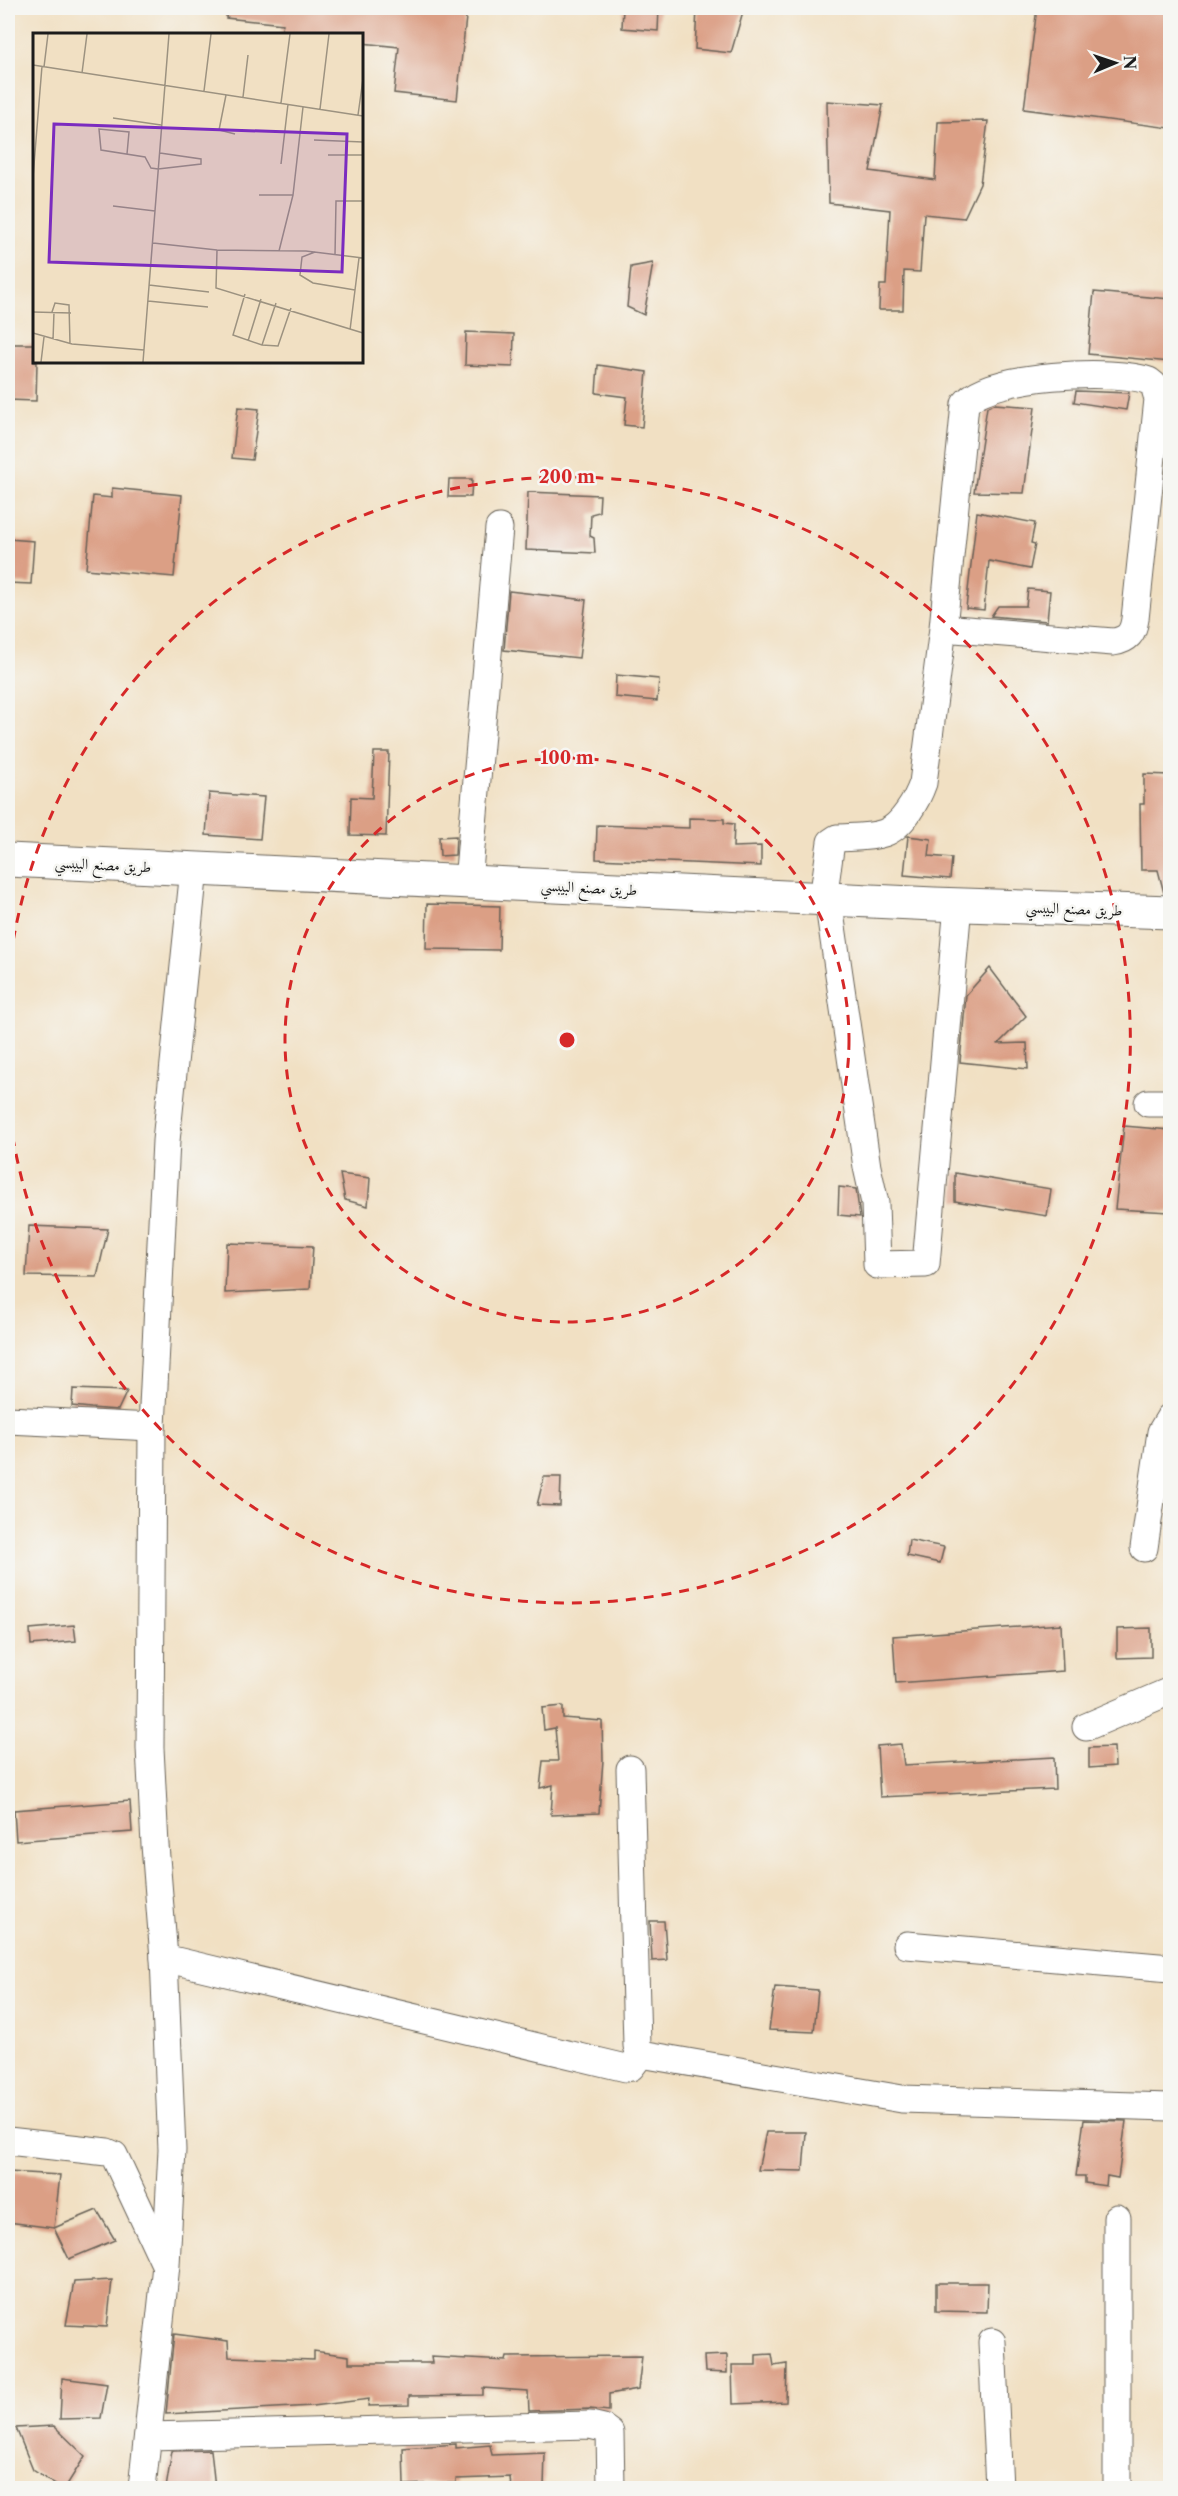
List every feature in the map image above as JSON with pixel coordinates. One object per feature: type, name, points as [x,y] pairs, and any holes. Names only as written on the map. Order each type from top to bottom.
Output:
[{"type":"main road","name":"طريق مصنع البيبسي","points":[[8,860],[958,905],[1170,912]]},
{"type":"street","points":[[943,628],[1113,642],[1127,638],[1133,630],[1135,619],[1158,399],[1154,385],[1149,381],[1086,374],[1024,380],[983,392],[969,399],[964,411],[943,628],[929,736],[918,797],[909,810],[886,833],[837,838],[831,842],[826,899],[867,1167],[875,1203],[877,1265],[926,1264],[958,905]]},
{"type":"street","points":[[468,882],[499,528]]},
{"type":"street","points":[[142,2488],[166,2265],[172,2150],[164,1958],[150,1748],[152,1427],[166,1142],[194,869]]},
{"type":"street","points":[[1144,1548],[1161,1432],[1170,1417]]},
{"type":"street","points":[[8,1420],[152,1427]]},
{"type":"street","points":[[1086,1727],[1170,1691]]},
{"type":"street","points":[[630,1769],[637,2046],[641,2054]]},
{"type":"street","points":[[907,1945],[1170,1968]]},
{"type":"street","points":[[164,1958],[626,2068],[631,2067],[641,2054]]},
{"type":"street","points":[[641,2054],[902,2099],[1170,2108]]},
{"type":"street","points":[[8,2141],[107,2152],[114,2156],[166,2265]]},
{"type":"street","points":[[1117,2218],[1117,2488]]},
{"type":"street","points":[[992,2342],[999,2488]]},
{"type":"street","points":[[148,2436],[590,2425],[603,2428],[610,2433],[611,2488]]},
{"type":"building","points":[[227,8],[467,8],[457,100],[394,93],[399,47],[363,43],[363,33],[281,33],[283,24],[226,18]]},
{"type":"building","points":[[623,8],[659,8],[658,31],[622,28]]},
{"type":"building","points":[[697,8],[744,8],[731,53],[695,49]]},
{"type":"building","points":[[1037,8],[1170,8],[1170,128],[1024,109]]},
{"type":"building","points":[[827,101],[883,105],[870,171],[935,180],[938,122],[988,121],[980,184],[964,218],[924,214],[920,272],[904,271],[903,310],[879,310],[880,285],[886,285],[890,210],[829,203]]},
{"type":"building","points":[[653,263],[644,315],[627,307],[631,267]]},
{"type":"building","points":[[1094,292],[1170,299],[1170,362],[1088,354]]},
{"type":"building","points":[[466,332],[514,334],[513,367],[465,365]]},
{"type":"building","points":[[8,344],[33,344],[33,363],[37,363],[36,401],[8,400]]},
{"type":"building","points":[[598,365],[647,372],[642,427],[624,425],[627,397],[596,393]]},
{"type":"building","points":[[1076,391],[1129,393],[1126,410],[1074,402]]},
{"type":"building","points":[[994,404],[1035,407],[1024,493],[974,492],[987,407]]},
{"type":"building","points":[[238,407],[259,409],[252,460],[232,458]]},
{"type":"building","points":[[449,479],[472,479],[471,497],[448,497]]},
{"type":"building","points":[[112,488],[182,495],[174,577],[86,569],[93,496],[112,498]]},
{"type":"building","points":[[528,492],[600,495],[599,512],[591,514],[590,536],[594,538],[595,553],[526,550]]},
{"type":"building","points":[[977,512],[1035,523],[1031,543],[1035,544],[1030,569],[989,561],[984,610],[966,608]]},
{"type":"building","points":[[8,539],[34,541],[31,584],[8,583]]},
{"type":"building","points":[[1028,589],[1050,591],[1047,621],[991,616],[998,606],[1026,606]]},
{"type":"building","points":[[509,591],[586,600],[579,658],[504,650]]},
{"type":"building","points":[[616,675],[659,679],[657,701],[615,697]]},
{"type":"building","points":[[374,752],[389,752],[386,836],[350,835],[351,797],[372,798]]},
{"type":"building","points":[[1144,774],[1170,775],[1170,893],[1164,893],[1158,870],[1141,870],[1140,804],[1144,804]]},
{"type":"building","points":[[209,793],[264,797],[260,839],[206,835]]},
{"type":"building","points":[[689,818],[724,819],[724,823],[734,824],[733,847],[761,846],[761,866],[596,859],[597,825],[689,828]]},
{"type":"building","points":[[456,836],[455,855],[440,856],[439,837]]},
{"type":"building","points":[[908,836],[931,839],[929,856],[952,858],[950,879],[904,875]]},
{"type":"building","points":[[427,904],[500,906],[499,950],[426,949]]},
{"type":"building","points":[[990,968],[1026,1016],[998,1044],[1027,1043],[1028,1069],[960,1062],[966,995]]},
{"type":"building","points":[[1124,1126],[1170,1130],[1170,1212],[1115,1209]]},
{"type":"building","points":[[955,1173],[1051,1189],[1047,1216],[955,1201]]},
{"type":"building","points":[[340,1174],[370,1178],[368,1206],[345,1200]]},
{"type":"building","points":[[839,1187],[856,1189],[860,1217],[838,1215]]},
{"type":"building","points":[[29,1226],[108,1229],[97,1277],[26,1276]]},
{"type":"building","points":[[227,1243],[313,1246],[310,1289],[225,1293]]},
{"type":"building","points":[[73,1389],[127,1391],[118,1410],[72,1406]]},
{"type":"building","points":[[544,1477],[561,1477],[560,1506],[537,1505]]},
{"type":"building","points":[[909,1540],[944,1547],[940,1563],[907,1556]]},
{"type":"building","points":[[1061,1624],[1063,1671],[896,1683],[893,1636]]},
{"type":"building","points":[[74,1625],[76,1641],[31,1645],[30,1629]]},
{"type":"building","points":[[1151,1628],[1151,1657],[1117,1658],[1117,1629]]},
{"type":"building","points":[[563,1706],[563,1718],[602,1721],[603,1760],[599,1813],[551,1815],[553,1785],[540,1788],[543,1761],[558,1761],[555,1728],[544,1730],[542,1708]]},
{"type":"building","points":[[901,1744],[904,1765],[1054,1757],[1055,1789],[880,1797],[877,1746]]},
{"type":"building","points":[[1114,1747],[1115,1766],[1089,1768],[1089,1748]]},
{"type":"building","points":[[130,1801],[132,1832],[16,1841],[14,1810]]},
{"type":"building","points":[[650,1921],[664,1921],[667,1960],[652,1961]]},
{"type":"building","points":[[775,1987],[818,1990],[814,2032],[769,2030]]},
{"type":"building","points":[[1084,2120],[1126,2121],[1118,2178],[1107,2176],[1106,2186],[1085,2183],[1085,2176],[1076,2176]]},
{"type":"building","points":[[766,2132],[806,2132],[803,2171],[758,2170]]},
{"type":"building","points":[[8,2172],[60,2175],[54,2228],[8,2222]]},
{"type":"building","points":[[97,2210],[115,2240],[69,2259],[54,2228]]},
{"type":"building","points":[[112,2280],[107,2327],[66,2325],[74,2282]]},
{"type":"building","points":[[936,2283],[988,2283],[987,2312],[936,2311]]},
{"type":"building","points":[[174,2334],[228,2341],[229,2357],[314,2360],[314,2351],[349,2356],[349,2363],[432,2363],[431,2357],[506,2361],[507,2357],[642,2356],[638,2389],[609,2394],[609,2411],[590,2409],[529,2411],[528,2391],[483,2388],[483,2395],[409,2396],[409,2405],[368,2406],[369,2399],[313,2406],[166,2414]]},
{"type":"building","points":[[772,2354],[774,2366],[787,2364],[786,2402],[733,2404],[732,2365],[756,2365],[756,2355]]},
{"type":"building","points":[[727,2355],[727,2373],[705,2372],[704,2356]]},
{"type":"building","points":[[62,2378],[107,2384],[101,2418],[60,2419]]},
{"type":"building","points":[[54,2426],[85,2456],[65,2488],[60,2488],[33,2470],[16,2428]]},
{"type":"building","points":[[456,2444],[456,2448],[490,2445],[492,2455],[545,2453],[544,2487],[511,2488],[510,2477],[456,2479],[456,2483],[404,2485],[403,2448]]},
{"type":"building","points":[[211,2450],[215,2488],[166,2488],[172,2451]]}]
